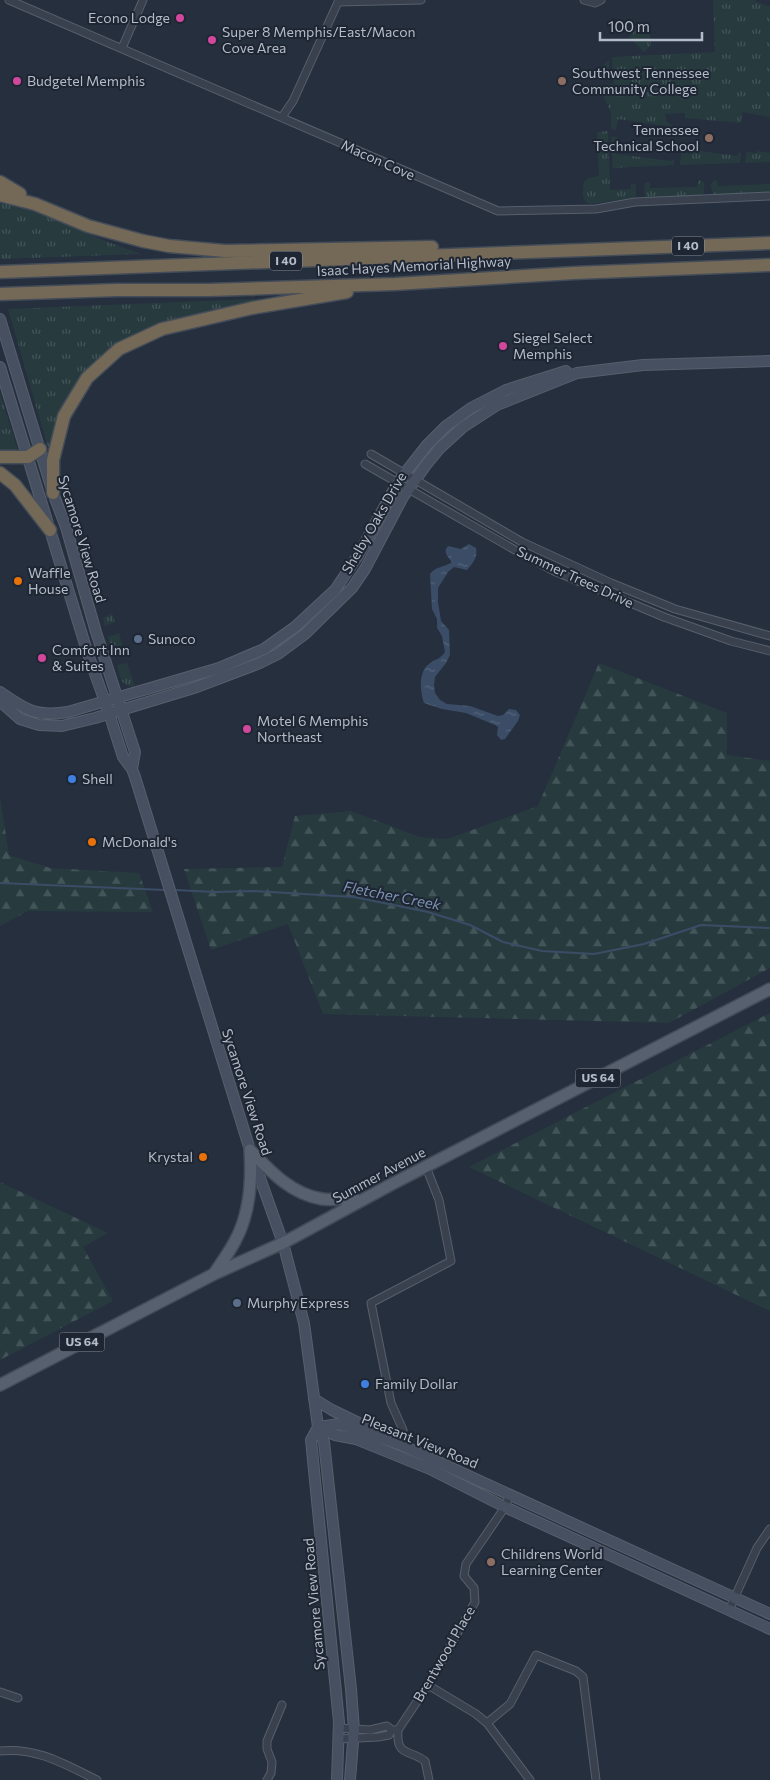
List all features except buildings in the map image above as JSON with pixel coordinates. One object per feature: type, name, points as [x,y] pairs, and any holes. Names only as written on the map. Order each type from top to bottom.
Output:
[{"type":"highway","points":[[0,182],[35,204]]},
{"type":"highway","points":[[0,195],[35,204],[88,226],[169,246],[225,251],[487,246],[559,251]]},
{"type":"highway","name":"Isaac Hayes Memorial Highway","points":[[6,271],[770,243]]},
{"type":"highway","name":"Isaac Hayes Memorial Highway","points":[[0,294],[395,284],[770,264]]},
{"type":"highway","points":[[54,493],[53,460],[64,416],[87,378],[118,349],[162,328],[252,308],[395,284]]},
{"type":"highway","points":[[0,457],[28,456],[40,449]]},
{"type":"highway","points":[[0,473],[16,485],[50,530]]},
{"type":"main road","name":"Sycamore View Road","points":[[0,319],[66,527],[96,632],[134,752],[132,768]]},
{"type":"main road","name":"Shelby Oaks Drive","points":[[0,700],[20,719],[39,725],[62,726],[197,687],[260,663],[278,654],[305,634],[352,588],[365,569],[394,512],[416,479],[440,448],[454,434],[490,409],[577,373],[643,366],[770,361]]},
{"type":"main road","name":"Sycamore View Road","points":[[0,367],[87,651],[104,702],[110,713],[123,757],[132,768],[250,1150],[283,1243],[304,1323],[318,1427],[324,1442],[346,1642],[353,1734],[350,1780]]},
{"type":"main road","name":"Shelby Oaks Drive","points":[[0,692],[28,710],[44,714],[68,712],[219,668],[264,649],[295,627],[335,590],[357,557],[398,482],[427,445],[446,426],[470,408],[506,390],[566,371],[577,373]]},
{"type":"main road","name":"Summer Avenue","points":[[0,1385],[214,1274],[283,1243],[360,1200],[770,989]]},
{"type":"main road","points":[[250,1150],[289,1187],[324,1200],[343,1198],[360,1200]]},
{"type":"main road","points":[[214,1274],[235,1242],[241,1228],[249,1200],[250,1150]]},
{"type":"main road","points":[[314,1399],[378,1432],[384,1439]]},
{"type":"main road","name":"Pleasant View Road","points":[[318,1427],[339,1424],[399,1444],[770,1614]]},
{"type":"main road","name":"Sycamore View Road","points":[[318,1427],[311,1440],[339,1728],[337,1780]]},
{"type":"main road","name":"Pleasant View Road","points":[[318,1427],[335,1435],[356,1439],[430,1468],[505,1506],[770,1628]]},
{"type":"main road","points":[[620,1559],[625,1548]]},
{"type":"main road","points":[[332,1644],[346,1642]]},
{"type":"street","name":"Macon Cove","points":[[8,0],[498,211],[596,208],[635,202],[770,196]]},
{"type":"street","points":[[122,48],[143,0]]},
{"type":"street","points":[[282,117],[293,101],[339,1],[420,0]]},
{"type":"street","points":[[584,0],[595,3],[601,0]]},
{"type":"street","name":"Summer Trees Drive","points":[[371,454],[405,472],[522,542],[611,583],[674,609],[770,636]]},
{"type":"street","name":"Summer Trees Drive","points":[[365,464],[554,571],[664,617],[731,641],[770,651]]},
{"type":"street","points":[[399,1444],[403,1430],[392,1403],[371,1303],[452,1261],[438,1200],[426,1167]]},
{"type":"street","name":"Brentwood Place","points":[[395,1730],[428,1685],[475,1602],[474,1588],[464,1576],[466,1564],[505,1506],[510,1494]]},
{"type":"street","points":[[729,1610],[757,1548],[770,1529]]},
{"type":"street","points":[[487,1723],[510,1704],[536,1655],[576,1671],[583,1677],[596,1780]]},
{"type":"street","points":[[428,1685],[476,1714],[487,1723],[530,1780]]},
{"type":"street","points":[[0,1692],[18,1698]]},
{"type":"street","points":[[267,1780],[271,1773],[272,1762],[266,1749],[267,1741],[282,1705]]},
{"type":"street","points":[[339,1728],[353,1734],[378,1737],[389,1735],[395,1730]]},
{"type":"street","points":[[395,1730],[400,1748],[425,1761],[429,1780]]},
{"type":"street","points":[[338,1739],[353,1734]]},
{"type":"street","points":[[0,1751],[14,1749],[47,1756],[97,1780]]},
{"type":"green space","points":[[713,0],[753,0],[770,7],[770,117],[742,112],[741,123],[685,118],[685,113],[665,114],[667,122],[674,127],[618,119],[616,130],[611,129],[611,112],[598,86],[614,84],[612,57],[715,52]]},
{"type":"green space","points":[[635,30],[645,30],[650,35],[651,45],[644,52],[629,37]]},
{"type":"green space","points":[[609,60],[609,76],[606,79],[601,78],[599,69]]},
{"type":"green space","points":[[608,131],[610,190],[631,189],[631,183],[636,185],[636,196],[590,204],[583,197],[584,183],[586,179],[599,176],[597,132]]},
{"type":"green space","points":[[611,137],[618,137],[614,152],[617,154],[671,161],[674,159],[674,165],[613,168]]},
{"type":"green space","points":[[692,150],[738,156],[739,151],[741,154],[740,163],[680,165],[681,153],[691,154]]},
{"type":"green space","points":[[758,151],[770,153],[770,162],[745,163],[746,152],[757,153]]},
{"type":"green space","points":[[699,180],[704,183],[704,193],[700,196],[645,197],[644,184],[647,182],[650,183],[650,188],[697,187]]},
{"type":"green space","points":[[715,180],[718,186],[770,184],[770,193],[715,195],[712,192],[711,184]]},
{"type":"green space","points":[[0,201],[27,209],[141,254],[0,259]]},
{"type":"green space","points":[[254,299],[256,301],[167,321],[108,351],[78,384],[50,454],[8,309]]},
{"type":"green space","points":[[0,393],[18,451],[15,454],[0,453]]},
{"type":"green space","points":[[112,613],[115,622],[105,626],[103,618]]},
{"type":"green space","points":[[119,633],[124,652],[113,655],[108,637]]},
{"type":"green space","points":[[127,663],[135,686],[127,685],[120,677],[117,665]]},
{"type":"green space","points":[[599,663],[727,713],[727,755],[770,761],[770,968],[669,1023],[323,1014],[288,924],[211,950],[184,869],[282,867],[295,816],[351,811],[420,837],[447,839],[538,806]]},
{"type":"green space","points":[[0,797],[9,855],[50,868],[139,873],[153,912],[28,911],[0,926]]},
{"type":"green space","points":[[770,1013],[770,1311],[469,1167]]},
{"type":"green space","points":[[0,1182],[108,1233],[83,1247],[113,1301],[0,1360]]},
{"type":"water","points":[[469,544],[476,548],[476,557],[473,562],[467,570],[454,567],[448,572],[438,588],[441,621],[449,630],[450,655],[435,677],[435,693],[440,700],[447,704],[470,706],[498,716],[503,715],[509,709],[516,710],[520,715],[518,721],[505,739],[501,740],[497,735],[498,727],[495,725],[466,713],[442,709],[424,703],[422,693],[421,682],[425,668],[445,652],[442,636],[437,628],[437,619],[432,609],[430,574],[437,568],[451,563],[446,552],[448,546],[461,549]]},
{"type":"waterway","name":"Fletcher Creek","points":[[0,883],[165,890]]},
{"type":"waterway","name":"Fletcher Creek","points":[[175,890],[253,891],[354,897],[428,912],[470,925],[503,942],[542,951],[594,954],[644,944],[701,925],[770,928]]},
{"type":"place","name":"Econo Lodge","points":[[180,18]]},
{"type":"place","name":"Super 8 Memphis/East/Macon Cove Area","points":[[212,40]]},
{"type":"place","name":"Budgetel Memphis","points":[[17,81]]},
{"type":"place","name":"Southwest Tennessee Community College","points":[[562,81]]},
{"type":"place","name":"Tennessee Technical School","points":[[709,138]]},
{"type":"place","name":"Siegel Select Memphis","points":[[503,346]]},
{"type":"place","name":"Waffle House","points":[[18,581]]},
{"type":"place","name":"Sunoco","points":[[138,639]]},
{"type":"place","name":"Comfort Inn & Suites","points":[[42,658]]},
{"type":"place","name":"Motel 6 Memphis Northeast","points":[[247,729]]},
{"type":"place","name":"Shell","points":[[72,779]]},
{"type":"place","name":"McDonald's","points":[[92,842]]},
{"type":"place","name":"Krystal","points":[[203,1157]]},
{"type":"place","name":"Murphy Express","points":[[237,1303]]},
{"type":"place","name":"Family Dollar","points":[[365,1384]]},
{"type":"place","name":"Childrens World Learning Center","points":[[491,1562]]}]
